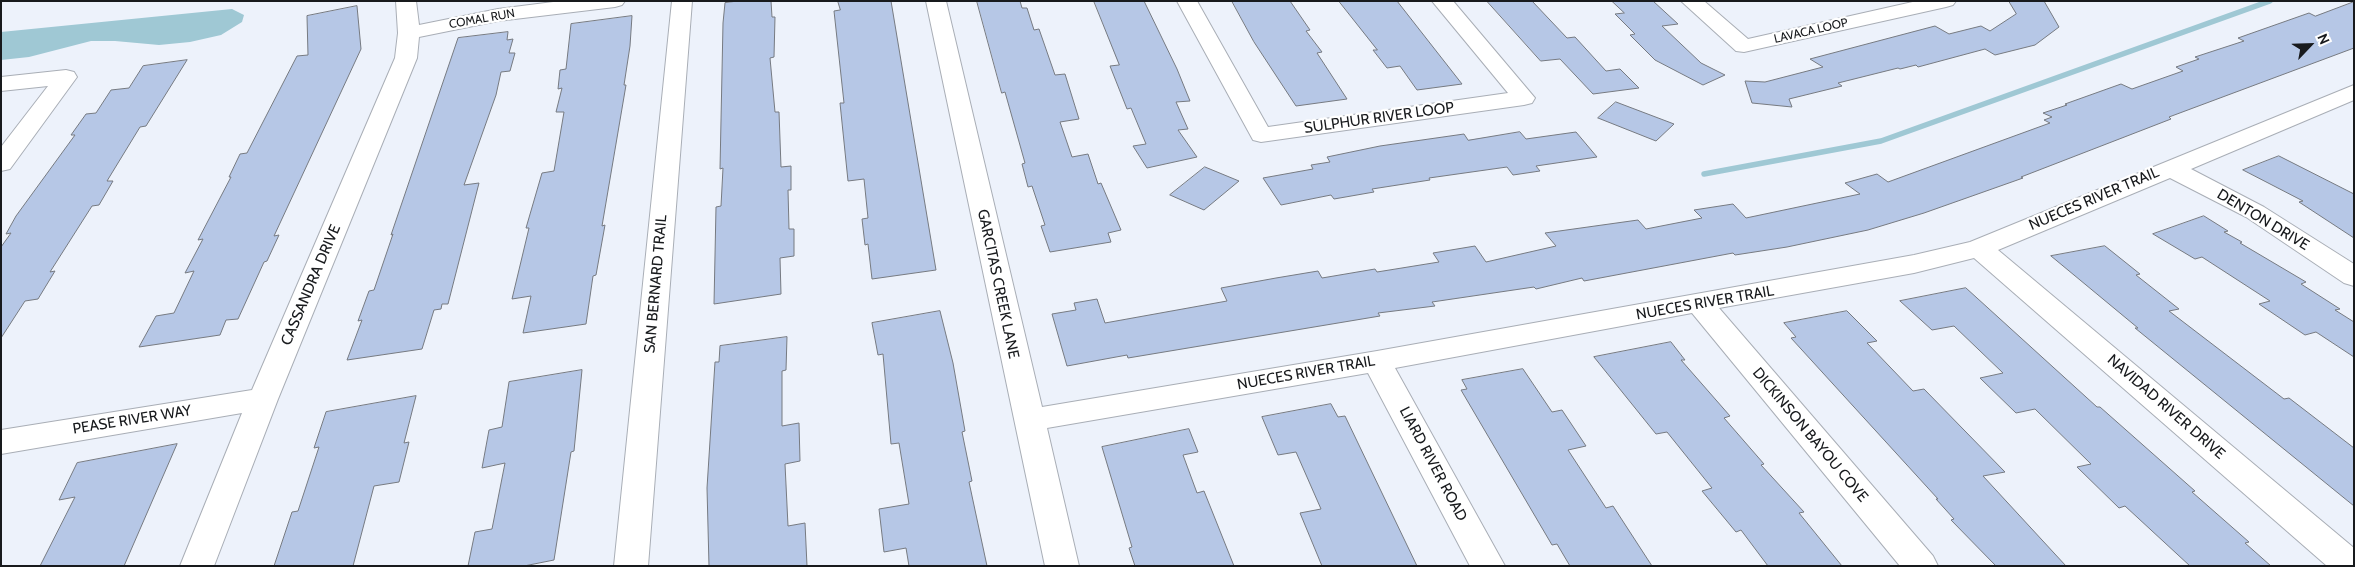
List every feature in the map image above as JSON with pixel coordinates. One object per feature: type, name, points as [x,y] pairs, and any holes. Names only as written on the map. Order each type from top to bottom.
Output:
[{"type":"street","name":"CASSANDRA DRIVE","points":[[197,566],[263,399],[406,58],[409,33],[406,1]]},
{"type":"street","name":"COMAL RUN","points":[[409,33],[498,16],[615,1]]},
{"type":"street","name":"SAN BERNARD TRAIL","points":[[631,566],[682,1]]},
{"type":"street","name":"GARCITAS CREEK LANE","points":[[936,1],[1062,566]]},
{"type":"street","name":"SULPHUR RIVER LOOP","points":[[1187,1],[1261,135],[1524,98],[1442,1]]},
{"type":"street","name":"LAVACA LOOP","points":[[1691,1],[1744,46],[1946,1]]},
{"type":"street","points":[[1,84],[66,77],[1,164]]},
{"type":"street","name":"NUECES RIVER TRAIL","points":[[1028,420],[1700,304],[1896,268],[1979,248],[2170,168],[2350,96]]},
{"type":"street","name":"DENTON DRIVE","points":[[2170,168],[2255,212],[2354,277]]},
{"type":"street","name":"NAVIDAD RIVER DRIVE","points":[[1979,248],[2352,566]]},
{"type":"street","name":"DICKINSON BAYOU COVE","points":[[1700,304],[1921,566]]},
{"type":"street","name":"LIARD RIVER ROAD","points":[[1377,361],[1488,566]]},
{"type":"street","name":"PEASE RIVER WAY","points":[[1,442],[263,399]]},
{"type":"water","points":[[232,9],[244,15],[242,22],[221,35],[190,42],[159,45],[91,41],[29,57],[1,60],[1,32]]},
{"type":"building","points":[[771,1],[772,17],[775,17],[774,57],[770,58],[775,112],[779,112],[781,167],[791,166],[791,190],[788,190],[789,229],[794,229],[794,256],[780,258],[781,294],[714,304],[716,207],[721,206],[723,168],[720,169],[723,23],[725,3]]},
{"type":"building","points":[[838,1],[891,1],[936,270],[872,279],[868,244],[865,245],[862,219],[868,218],[864,179],[848,181],[840,103],[844,103],[834,11],[840,10]]},
{"type":"building","points":[[977,1],[1020,1],[1022,8],[1027,8],[1034,30],[1039,29],[1055,75],[1065,74],[1079,119],[1060,122],[1072,157],[1088,154],[1098,184],[1101,183],[1121,230],[1108,233],[1111,242],[1050,252],[1041,226],[1045,225],[1032,186],[1028,187],[1022,164],[1025,163],[1005,92],[1002,93]]},
{"type":"building","points":[[1094,1],[1144,1],[1177,69],[1190,101],[1176,102],[1188,129],[1178,130],[1197,157],[1147,168],[1133,146],[1146,144],[1131,108],[1127,109],[1110,66],[1119,65]]},
{"type":"building","points":[[1232,1],[1290,1],[1310,30],[1306,31],[1322,52],[1317,53],[1347,99],[1296,106],[1254,42]]},
{"type":"building","points":[[1339,1],[1397,1],[1462,84],[1417,90],[1400,66],[1387,68],[1373,50],[1377,50]]},
{"type":"building","points":[[1487,1],[1532,1],[1567,38],[1575,37],[1606,71],[1620,69],[1639,88],[1593,94],[1560,59],[1541,61]]},
{"type":"building","points":[[1612,1],[1653,1],[1678,24],[1662,26],[1701,63],[1725,75],[1703,85],[1655,60],[1630,35],[1635,34],[1615,14],[1624,13]]},
{"type":"building","points":[[2009,1],[2044,1],[2059,27],[2035,45],[1995,55],[1985,49],[1918,67],[1916,65],[1898,68],[1838,83],[1842,86],[1789,99],[1792,107],[1752,103],[1745,81],[1765,82],[1823,67],[1810,59],[1935,26],[1949,34],[1981,26],[1990,31],[2016,14]]},
{"type":"building","points":[[2354,2],[2354,48],[2169,117],[2171,119],[2021,177],[2023,178],[1924,213],[1868,230],[1787,247],[1735,255],[1733,253],[1584,281],[1582,278],[1536,289],[1534,287],[1432,302],[1435,306],[1378,313],[1380,316],[1128,358],[1127,355],[1067,366],[1052,314],[1076,310],[1074,303],[1097,299],[1105,323],[1227,301],[1221,288],[1276,278],[1318,271],[1322,278],[1375,269],[1377,272],[1439,262],[1433,253],[1475,246],[1486,262],[1556,246],[1545,233],[1638,220],[1646,229],[1702,218],[1694,210],[1733,204],[1746,218],[1860,194],[1845,183],[1877,174],[1888,182],[2050,123],[2044,120],[2052,117],[2043,113],[2067,105],[2065,104],[2121,84],[2132,89],[2183,71],[2176,67],[2199,59],[2195,57],[2244,41],[2238,38],[2309,13],[2315,16]]},
{"type":"building","points":[[357,6],[361,49],[274,236],[279,235],[267,261],[264,262],[238,319],[226,320],[220,335],[139,347],[156,316],[174,313],[194,271],[185,273],[203,239],[198,240],[231,177],[229,177],[240,154],[247,153],[297,56],[308,55],[307,16]]},
{"type":"building","points":[[632,16],[624,85],[626,85],[602,226],[605,225],[596,275],[593,276],[586,324],[523,333],[531,296],[512,299],[529,228],[526,228],[542,173],[554,171],[564,112],[556,112],[562,88],[558,89],[560,70],[566,69],[571,24]]},
{"type":"building","points":[[508,32],[507,40],[513,39],[509,53],[515,53],[510,71],[501,72],[496,95],[464,185],[479,183],[448,304],[442,304],[441,309],[434,310],[422,349],[347,360],[362,320],[358,321],[369,291],[374,290],[458,38]]},
{"type":"building","points":[[187,60],[146,126],[140,127],[107,181],[113,181],[99,205],[92,206],[50,272],[55,271],[38,299],[25,301],[1,338],[1,247],[11,233],[6,234],[16,216],[75,135],[71,135],[86,114],[96,113],[111,90],[129,88],[143,66]]},
{"type":"building","points":[[1616,102],[1674,124],[1656,141],[1598,118]]},
{"type":"building","points":[[1520,132],[1526,139],[1576,132],[1597,157],[1536,166],[1540,171],[1513,175],[1507,167],[1429,178],[1430,180],[1372,189],[1374,192],[1334,199],[1331,195],[1281,205],[1263,178],[1313,169],[1311,165],[1330,162],[1327,157],[1380,146],[1464,134],[1468,140]]},
{"type":"building","points":[[2279,156],[2354,194],[2354,238],[2299,202],[2303,201],[2243,170]]},
{"type":"building","points":[[1205,167],[1239,181],[1204,210],[1170,195]]},
{"type":"building","points":[[2204,216],[2228,231],[2224,232],[2242,242],[2240,243],[2306,282],[2301,284],[2340,309],[2335,310],[2354,322],[2354,357],[2316,332],[2305,335],[2259,304],[2270,301],[2202,257],[2195,259],[2153,234]]},
{"type":"building","points":[[2105,246],[2140,274],[2136,275],[2179,309],[2169,311],[2284,399],[2289,398],[2354,448],[2354,506],[2135,328],[2138,328],[2051,256]]},
{"type":"building","points":[[1966,288],[2097,407],[2100,407],[2195,491],[2192,492],[2249,542],[2245,543],[2271,566],[2190,566],[2125,506],[2119,508],[2077,467],[2091,464],[2035,409],[2016,413],[1980,378],[2003,373],[1954,326],[1932,330],[1900,301]]},
{"type":"building","points":[[940,311],[953,363],[965,431],[962,432],[972,481],[969,482],[987,566],[909,566],[906,548],[884,552],[879,509],[909,504],[899,443],[891,444],[883,354],[878,355],[872,323]]},
{"type":"building","points":[[1847,311],[1877,341],[1867,343],[1913,391],[1924,389],[2005,472],[1983,476],[2066,566],[1996,566],[1951,520],[1954,519],[1936,499],[1938,499],[1791,338],[1796,337],[1784,323]]},
{"type":"building","points":[[787,337],[786,370],[782,371],[782,426],[799,423],[800,461],[785,464],[788,526],[805,523],[807,566],[709,566],[707,488],[715,362],[719,362],[720,346]]},
{"type":"building","points":[[1671,342],[1685,360],[1681,360],[1730,416],[1724,418],[1764,464],[1761,465],[1804,512],[1799,513],[1842,566],[1768,566],[1741,530],[1736,532],[1702,491],[1712,488],[1667,432],[1656,434],[1594,357]]},
{"type":"building","points":[[1523,369],[1552,412],[1562,410],[1586,446],[1568,450],[1606,508],[1613,506],[1652,566],[1570,566],[1557,544],[1552,545],[1461,390],[1467,389],[1462,380]]},
{"type":"building","points":[[582,370],[574,451],[571,452],[554,560],[524,566],[468,566],[475,532],[492,529],[505,463],[482,468],[489,430],[502,427],[509,382]]},
{"type":"building","points":[[416,396],[404,443],[409,442],[399,482],[374,486],[353,566],[274,566],[292,512],[298,511],[319,447],[314,448],[326,412]]},
{"type":"building","points":[[1331,404],[1338,417],[1345,416],[1417,566],[1322,566],[1300,513],[1321,509],[1296,452],[1278,455],[1262,417]]},
{"type":"building","points":[[1189,429],[1198,452],[1183,455],[1197,493],[1204,491],[1234,566],[1135,566],[1129,548],[1132,547],[1102,447]]},
{"type":"building","points":[[177,444],[124,566],[40,566],[75,497],[59,500],[77,463]]},
{"type":"waterway","points":[[1704,174],[1881,141],[2270,1]]}]
